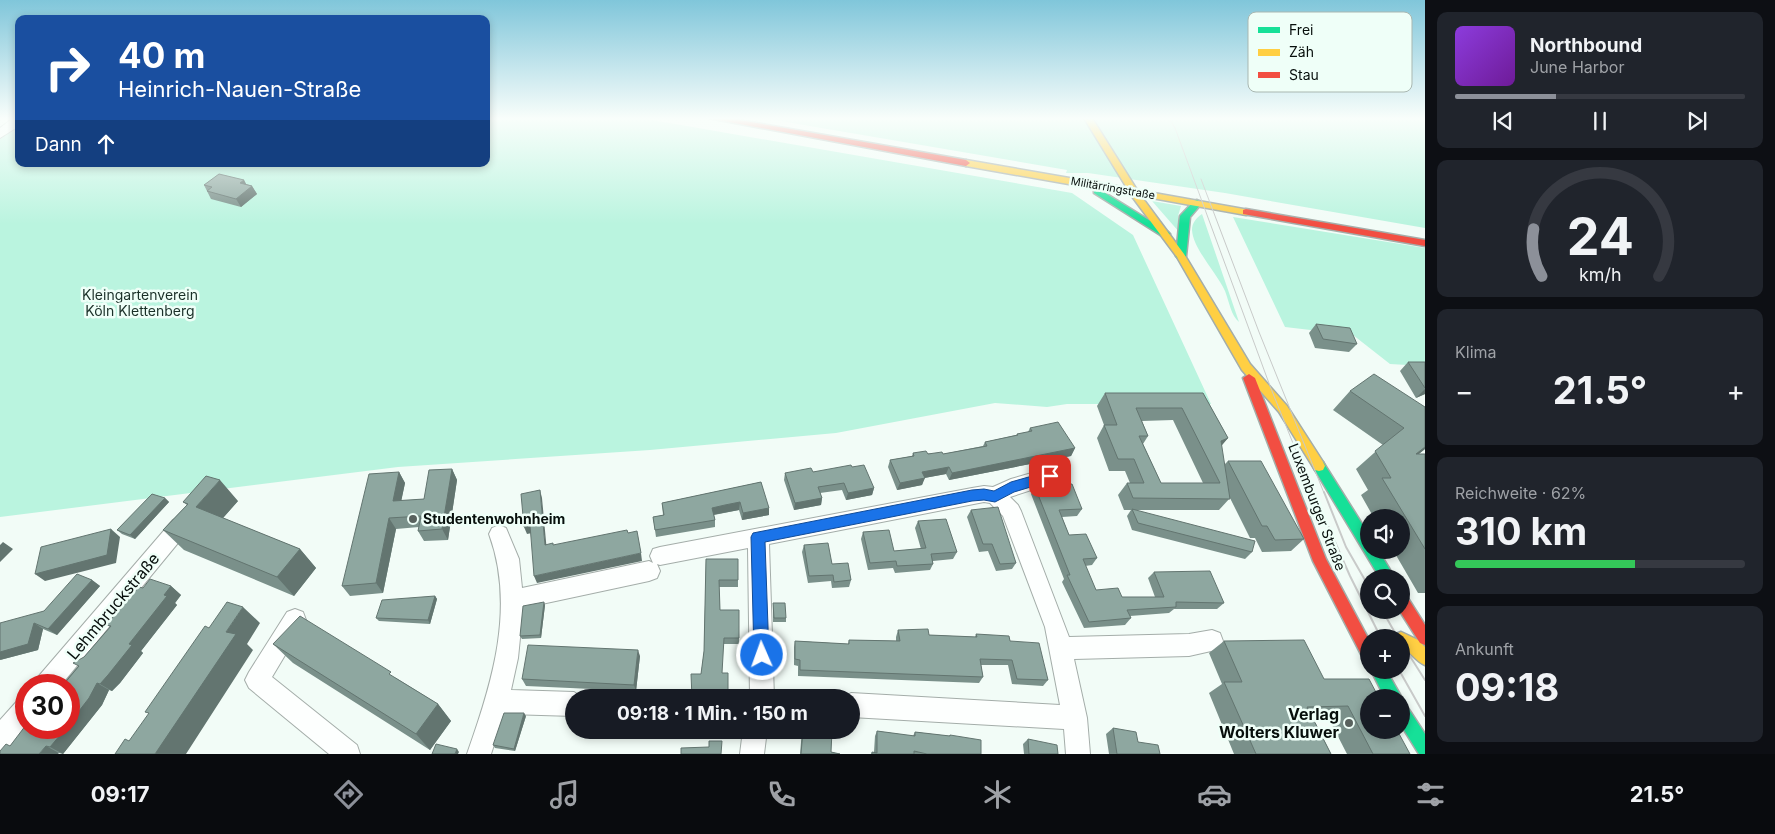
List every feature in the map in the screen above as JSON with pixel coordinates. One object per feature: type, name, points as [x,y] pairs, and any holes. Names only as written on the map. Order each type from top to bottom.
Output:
[{"type":"main road","name":"Militärringstraße","points":[[914,153],[1132,190],[1425,243]]},
{"type":"main road","name":"Luxemburger Straße","points":[[1108,153],[1132,190],[1181,256],[1246,367],[1283,409],[1360,532]]},
{"type":"main road","points":[[1079,182],[1103,173],[1113,161]]},
{"type":"main road","points":[[1079,182],[1114,200],[1165,234]]},
{"type":"main road","points":[[1181,256],[1185,216],[1197,202]]},
{"type":"main road","name":"Luxemburger Straße","points":[[1246,367],[1260,411],[1275,442],[1320,561],[1360,638]]},
{"type":"main road","points":[[1410,617],[1417,631],[1414,646],[1425,658]]},
{"type":"main road","points":[[1410,725],[1425,749]]},
{"type":"street","points":[[995,496],[1011,487],[1050,476]]},
{"type":"street","points":[[513,600],[727,542],[972,496],[984,494],[995,496],[1011,511],[1056,628],[1075,718],[1078,754]]},
{"type":"street","name":"Lehmbruckstraße","points":[[55,674],[180,526]]},
{"type":"street","points":[[479,754],[496,702],[508,646],[513,600],[508,558],[498,534]]},
{"type":"street","points":[[758,537],[762,689]]},
{"type":"street","points":[[295,620],[256,680],[348,754]]},
{"type":"street","points":[[1061,648],[1189,645],[1212,641]]},
{"type":"street","points":[[496,702],[565,704]]},
{"type":"street","points":[[860,705],[1075,718]]},
{"type":"street","points":[[0,739],[15,721]]},
{"type":"street","points":[[752,754],[754,739]]},
{"type":"green space","name":"Kleingartenverein Köln Klettenberg","points":[[0,153],[15,153],[15,167],[490,167],[490,153],[843,153],[1072,193],[1133,235],[1211,404],[1067,404],[1047,407],[995,403],[836,433],[650,450],[398,467],[0,517]]},
{"type":"green space","points":[[969,153],[1425,153],[1425,228],[1225,193],[1088,173],[1066,173],[1067,170]]},
{"type":"green space","points":[[1152,201],[1181,206],[1178,216],[1180,233]]},
{"type":"green space","points":[[1202,214],[1239,322],[1232,312],[1225,291],[1193,237],[1193,225]]},
{"type":"green space","points":[[1233,217],[1425,248],[1425,366],[1390,364],[1353,335],[1285,327]]},
{"type":"building","points":[[219,174],[244,180],[240,183],[252,186],[236,199],[207,191],[212,187],[204,185]]},
{"type":"building","points":[[1316,324],[1350,328],[1357,344],[1323,339]]},
{"type":"building","points":[[1408,362],[1425,362],[1425,388]]},
{"type":"building","points":[[1374,374],[1425,407],[1425,447],[1416,454],[1425,454],[1425,549],[1410,524],[1410,509],[1401,509],[1382,478],[1391,478],[1375,451],[1404,428],[1350,391]]},
{"type":"building","points":[[1105,393],[1203,393],[1228,438],[1221,441],[1230,499],[1133,498],[1127,483],[1144,483],[1134,459],[1118,459],[1104,425],[1117,425]],"holes":[[[1136,408],[1182,408],[1220,483],[1161,483],[1139,436],[1148,436]]]},
{"type":"building","points":[[1058,422],[1075,448],[952,473],[949,467],[922,472],[925,478],[900,483],[890,460],[914,456],[913,453],[926,451],[928,454],[942,452],[943,454],[987,446],[985,442],[1018,435],[1032,431],[1030,428]]},
{"type":"building","points":[[1228,461],[1261,461],[1304,539],[1275,540],[1267,526],[1262,526]]},
{"type":"building","points":[[851,465],[852,467],[864,465],[874,488],[848,493],[844,483],[818,487],[822,498],[795,503],[785,473],[811,468],[813,472]]},
{"type":"building","points":[[452,469],[442,529],[418,531],[421,516],[389,518],[376,583],[342,586],[369,474],[399,472],[393,501],[424,499],[429,470]]},
{"type":"building","points":[[206,476],[220,480],[196,507],[300,549],[277,577],[163,530],[188,504],[183,502]]},
{"type":"building","points":[[761,482],[769,508],[743,513],[740,502],[712,508],[715,520],[655,530],[653,517],[664,515],[662,503]]},
{"type":"building","points":[[1072,484],[1082,509],[1059,510],[1069,535],[1086,534],[1097,558],[1083,559],[1096,590],[1118,588],[1122,597],[1164,597],[1154,572],[1210,571],[1224,603],[1176,602],[1176,607],[1127,610],[1131,618],[1089,622],[1067,575],[1070,575],[1035,487]]},
{"type":"building","points":[[540,490],[545,545],[627,530],[628,533],[637,531],[641,553],[534,576],[530,525],[524,527],[521,494]]},
{"type":"building","points":[[152,494],[165,498],[130,535],[117,530]]},
{"type":"building","points":[[998,507],[1016,563],[1000,564],[992,544],[983,544],[971,510]]},
{"type":"building","points":[[1132,509],[1255,541],[1252,552],[1138,523]]},
{"type":"building","points":[[946,519],[957,552],[931,554],[933,564],[897,566],[896,561],[870,563],[863,532],[889,530],[894,551],[926,548],[918,521]]},
{"type":"building","points":[[111,529],[107,555],[35,574],[41,547]]},
{"type":"building","points":[[828,543],[832,564],[848,563],[851,580],[834,582],[833,575],[809,576],[804,545]]},
{"type":"building","points":[[706,559],[738,559],[738,580],[719,580],[720,610],[739,610],[739,638],[724,638],[722,673],[728,673],[728,689],[692,689],[691,674],[701,674],[704,651]]},
{"type":"building","points":[[77,574],[92,580],[48,629],[34,623],[28,644],[0,652],[0,623],[44,611]]},
{"type":"building","points":[[150,579],[171,586],[164,595],[167,596],[129,644],[132,645],[100,684],[97,683],[80,710],[80,674],[72,674],[79,666],[73,663],[84,657],[111,626],[107,625],[117,611],[139,587],[143,588]]},
{"type":"building","points":[[435,596],[428,620],[376,618],[382,600]]},
{"type":"building","points":[[227,602],[243,607],[226,632],[236,634],[155,754],[115,754],[125,739],[129,741],[149,713],[145,712],[205,626],[209,628]]},
{"type":"building","points":[[544,602],[540,635],[520,636],[523,606]]},
{"type":"building","points":[[773,603],[785,603],[786,618],[774,618]]},
{"type":"building","points":[[300,616],[391,672],[389,674],[438,704],[416,734],[273,644]]},
{"type":"building","points":[[928,629],[929,635],[977,637],[976,634],[1009,636],[1010,641],[1039,643],[1048,680],[1017,679],[1012,660],[980,659],[983,677],[800,670],[800,660],[795,659],[795,641],[849,644],[849,640],[900,641],[898,630]]},
{"type":"building","points":[[1304,640],[1324,679],[1369,679],[1374,689],[1360,689],[1360,729],[1348,706],[1307,707],[1331,754],[1256,754],[1224,682],[1242,682],[1224,641]]},
{"type":"building","points":[[528,645],[638,650],[634,685],[522,679]]},
{"type":"building","points":[[504,713],[524,713],[514,749],[493,745]]},
{"type":"building","points":[[1113,728],[1136,732],[1138,742],[1158,745],[1160,754],[1117,754]]},
{"type":"building","points":[[877,731],[915,736],[915,732],[950,735],[981,740],[981,754],[927,754],[914,751],[914,754],[872,754],[872,752],[877,753]]},
{"type":"building","points":[[15,739],[57,739],[50,747],[46,746],[39,754],[0,754],[0,751],[6,744],[10,746]]},
{"type":"building","points":[[802,739],[832,739],[831,752],[840,754],[801,754]]},
{"type":"building","points":[[1028,739],[1057,745],[1058,754],[1029,754]]},
{"type":"building","points":[[1365,739],[1402,739],[1410,754],[1373,754]]},
{"type":"building","points":[[709,741],[722,741],[721,754],[681,754],[681,748],[709,747]]},
{"type":"building","points":[[436,744],[457,749],[455,754],[432,754]]},
{"type":"tram line","points":[[1184,153],[1270,386],[1313,493]]},
{"type":"tram line","points":[[1201,179],[1259,332],[1324,493]]},
{"type":"tram line","points":[[1313,492],[1350,576],[1376,629]]},
{"type":"tram line","points":[[1324,492],[1346,547],[1360,571]]},
{"type":"tram line","points":[[1387,619],[1393,629]]},
{"type":"tram line","points":[[1410,656],[1425,680]]},
{"type":"tram line","points":[[1404,679],[1425,716]]},
{"type":"traffic: fast","points":[[1097,191],[1165,234]]},
{"type":"traffic: fast","points":[[1181,256],[1185,216],[1197,203]]},
{"type":"traffic: fast","points":[[1319,466],[1360,532]]},
{"type":"traffic: fast","points":[[1376,559],[1383,569]]},
{"type":"traffic: fast","points":[[1383,679],[1389,689]]},
{"type":"traffic: fast","points":[[1410,725],[1425,749]]},
{"type":"traffic: slow","points":[[1110,153],[1132,190],[1181,256],[1246,367],[1283,409],[1319,466]]},
{"type":"traffic: slow","points":[[966,163],[1246,212]]},
{"type":"traffic: slow","points":[[1410,644],[1425,658]]},
{"type":"traffic: jam","points":[[911,153],[966,163]]},
{"type":"traffic: jam","points":[[1246,212],[1425,243]]},
{"type":"traffic: jam","points":[[1249,378],[1320,561],[1360,638]]},
{"type":"traffic: jam","points":[[1410,614],[1425,638]]},
{"type":"place","name":"Studentenwohnheim","points":[[413,519]]},
{"type":"place","name":"Verlag Wolters Kluwer","points":[[1349,723]]},
{"type":"route","points":[[762,655],[758,537],[972,496],[984,494],[995,496],[1011,487],[1050,476]]}]
